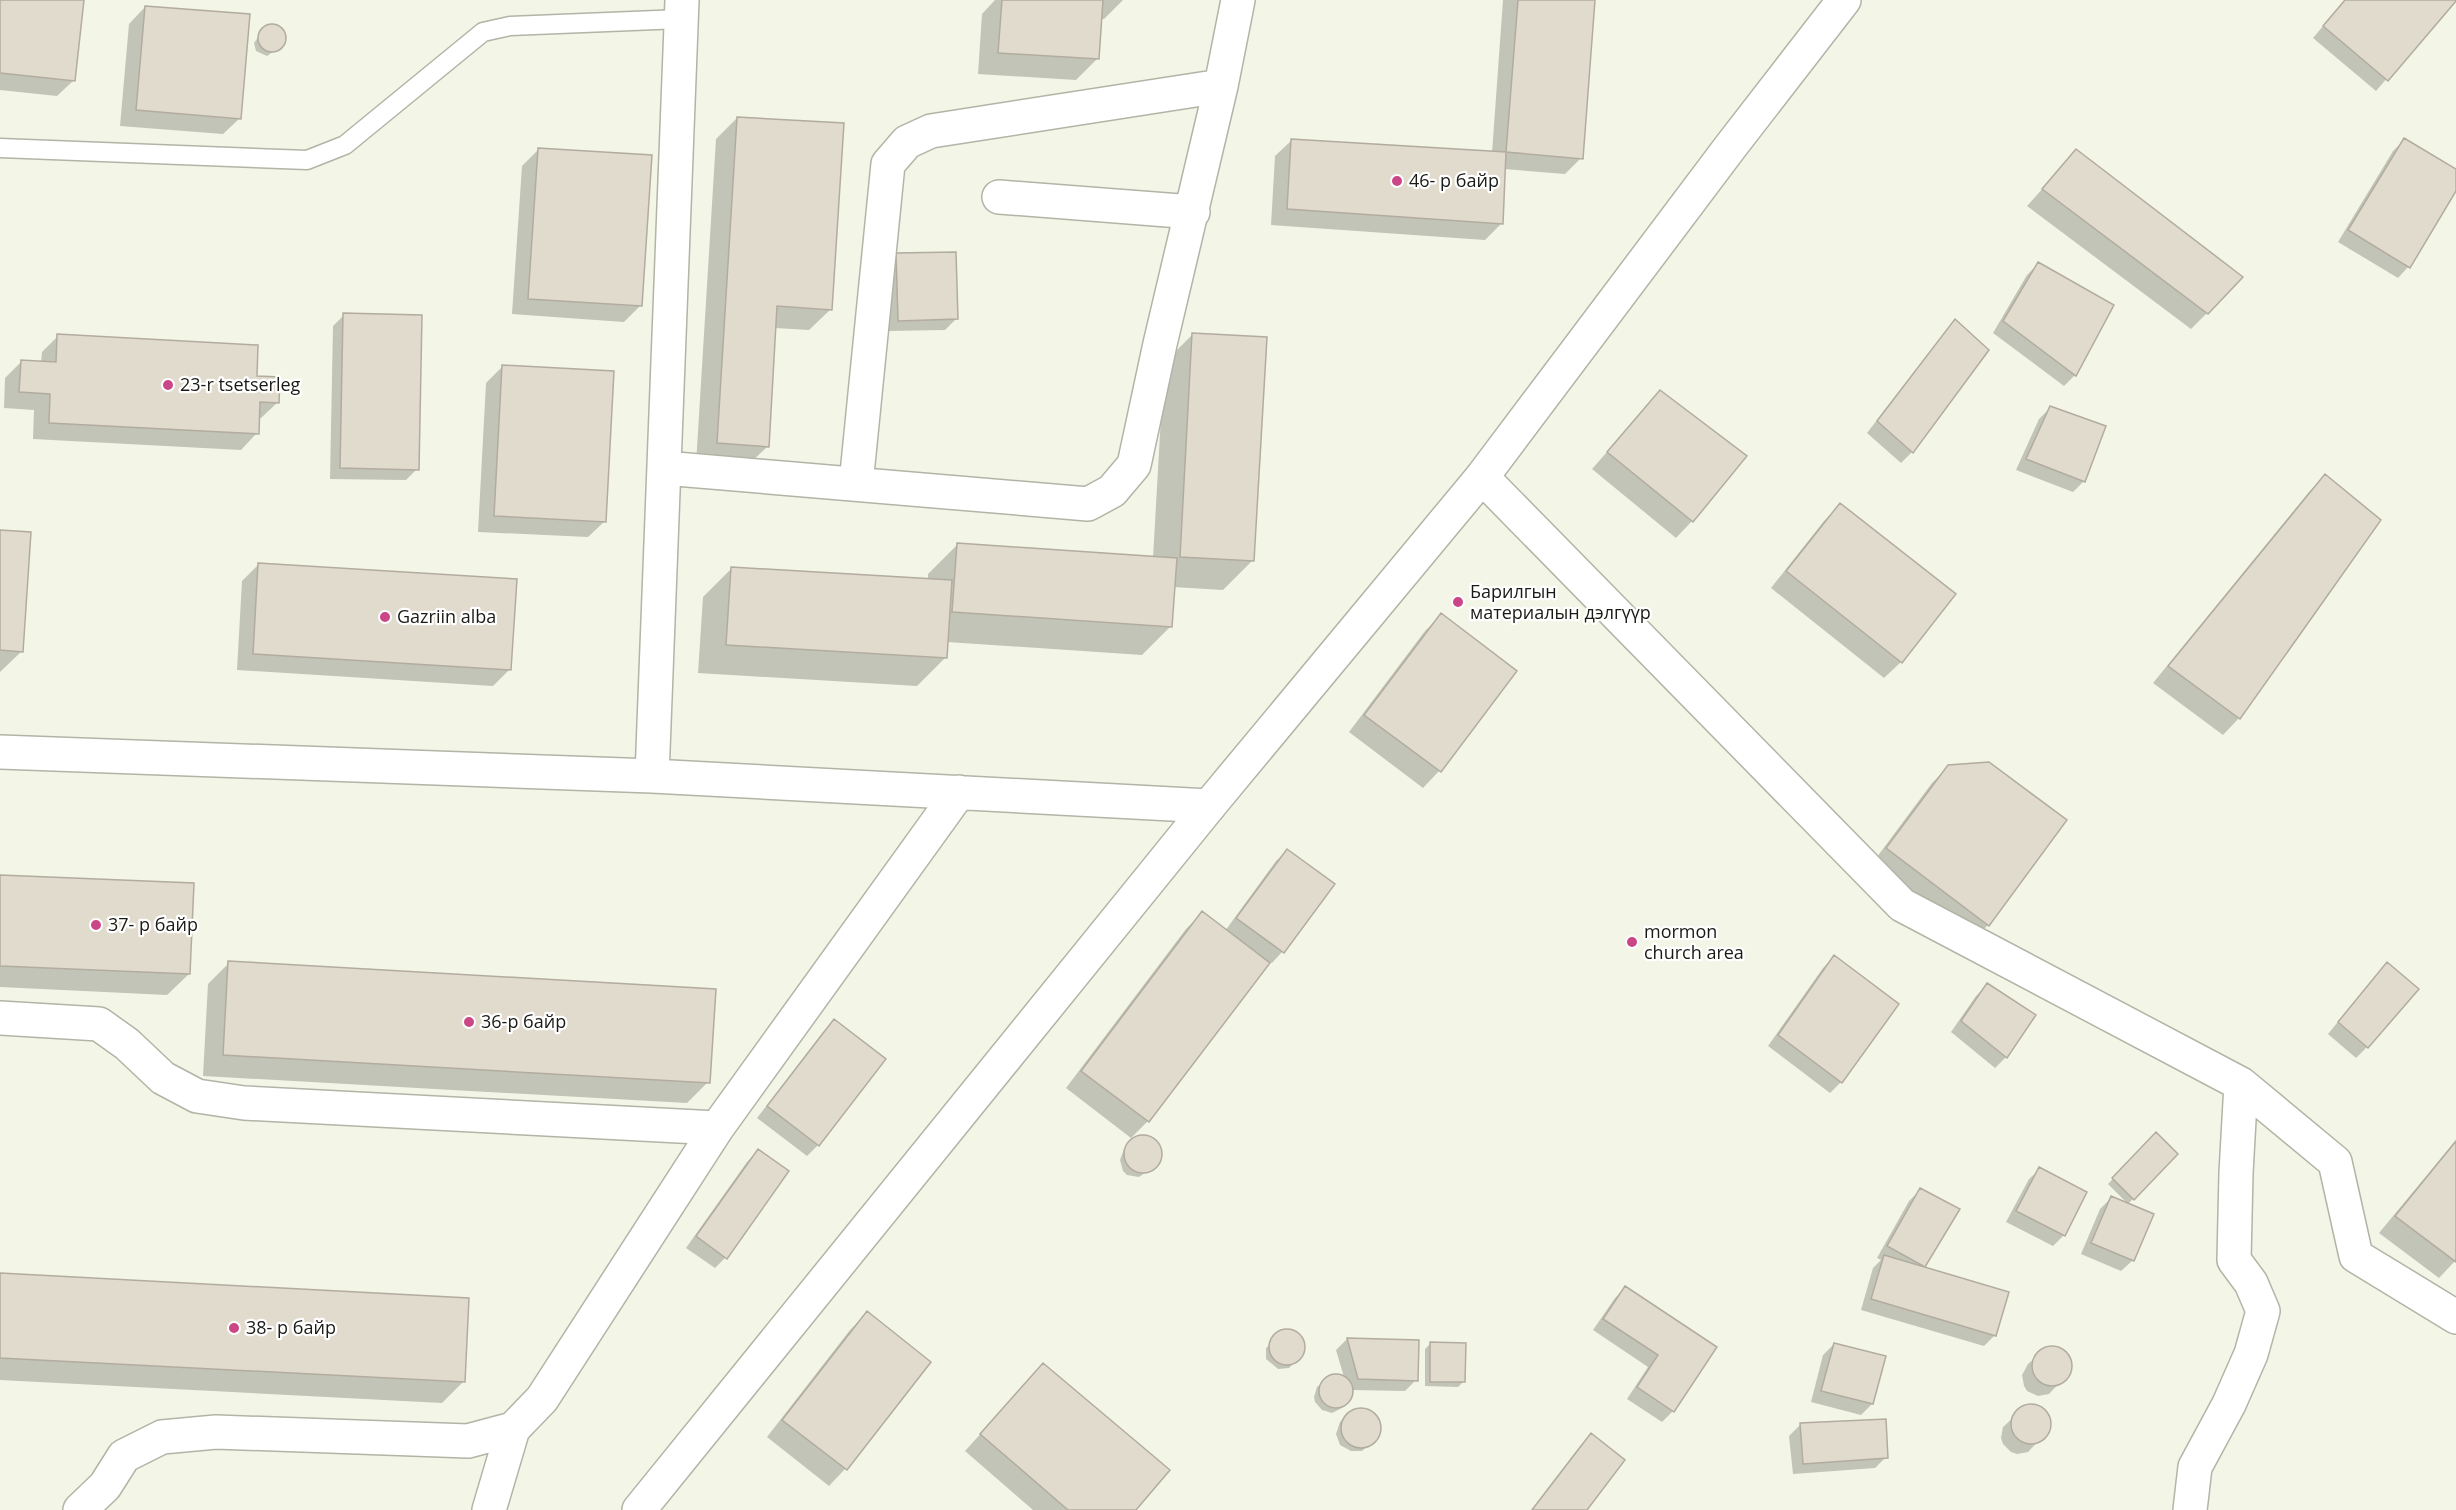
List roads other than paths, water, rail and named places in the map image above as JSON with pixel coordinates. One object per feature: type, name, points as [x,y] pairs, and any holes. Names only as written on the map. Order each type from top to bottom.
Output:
[{"type":"street","points":[[664,468],[1088,504],[1112,490],[1134,465],[1239,0]]},
{"type":"street","points":[[639,1510],[1209,806],[1482,477],[1844,0]]},
{"type":"street","points":[[652,776],[682,10]]},
{"type":"street","points":[[856,484],[888,164],[908,142],[931,131],[1221,86]]},
{"type":"street","points":[[999,197],[1192,212]]},
{"type":"street","points":[[1482,477],[1902,905],[2241,1084],[2335,1162],[2356,1256],[2456,1317]]},
{"type":"street","points":[[0,752],[652,776],[1209,806]]},
{"type":"street","points":[[489,1510],[513,1429],[542,1399],[717,1128],[959,792]]},
{"type":"street","points":[[0,1018],[99,1024],[127,1044],[163,1078],[197,1096],[244,1103],[717,1128]]},
{"type":"street","points":[[2190,1510],[2194,1467],[2229,1404],[2251,1354],[2263,1311],[2251,1283],[2234,1260],[2241,1084]]},
{"type":"street","points":[[80,1510],[105,1486],[124,1456],[162,1437],[216,1432],[468,1442],[513,1429]]},
{"type":"lane","points":[[0,148],[307,160],[345,146],[483,32],[510,26],[682,10]]},
{"type":"place","name":"46- р байр","points":[[1397,181]]},
{"type":"place","name":"23-r tsetserleg","points":[[168,385]]},
{"type":"place","name":"Барилгын материалын дэлгүүр","points":[[1458,602]]},
{"type":"place","name":"Gazriin alba","points":[[385,617]]},
{"type":"place","name":"37- р байр","points":[[96,925]]},
{"type":"place","name":"mormon church area","points":[[1632,942]]},
{"type":"place","name":"36-р байр","points":[[469,1022]]},
{"type":"place","name":"38- р байр","points":[[234,1328]]}]
